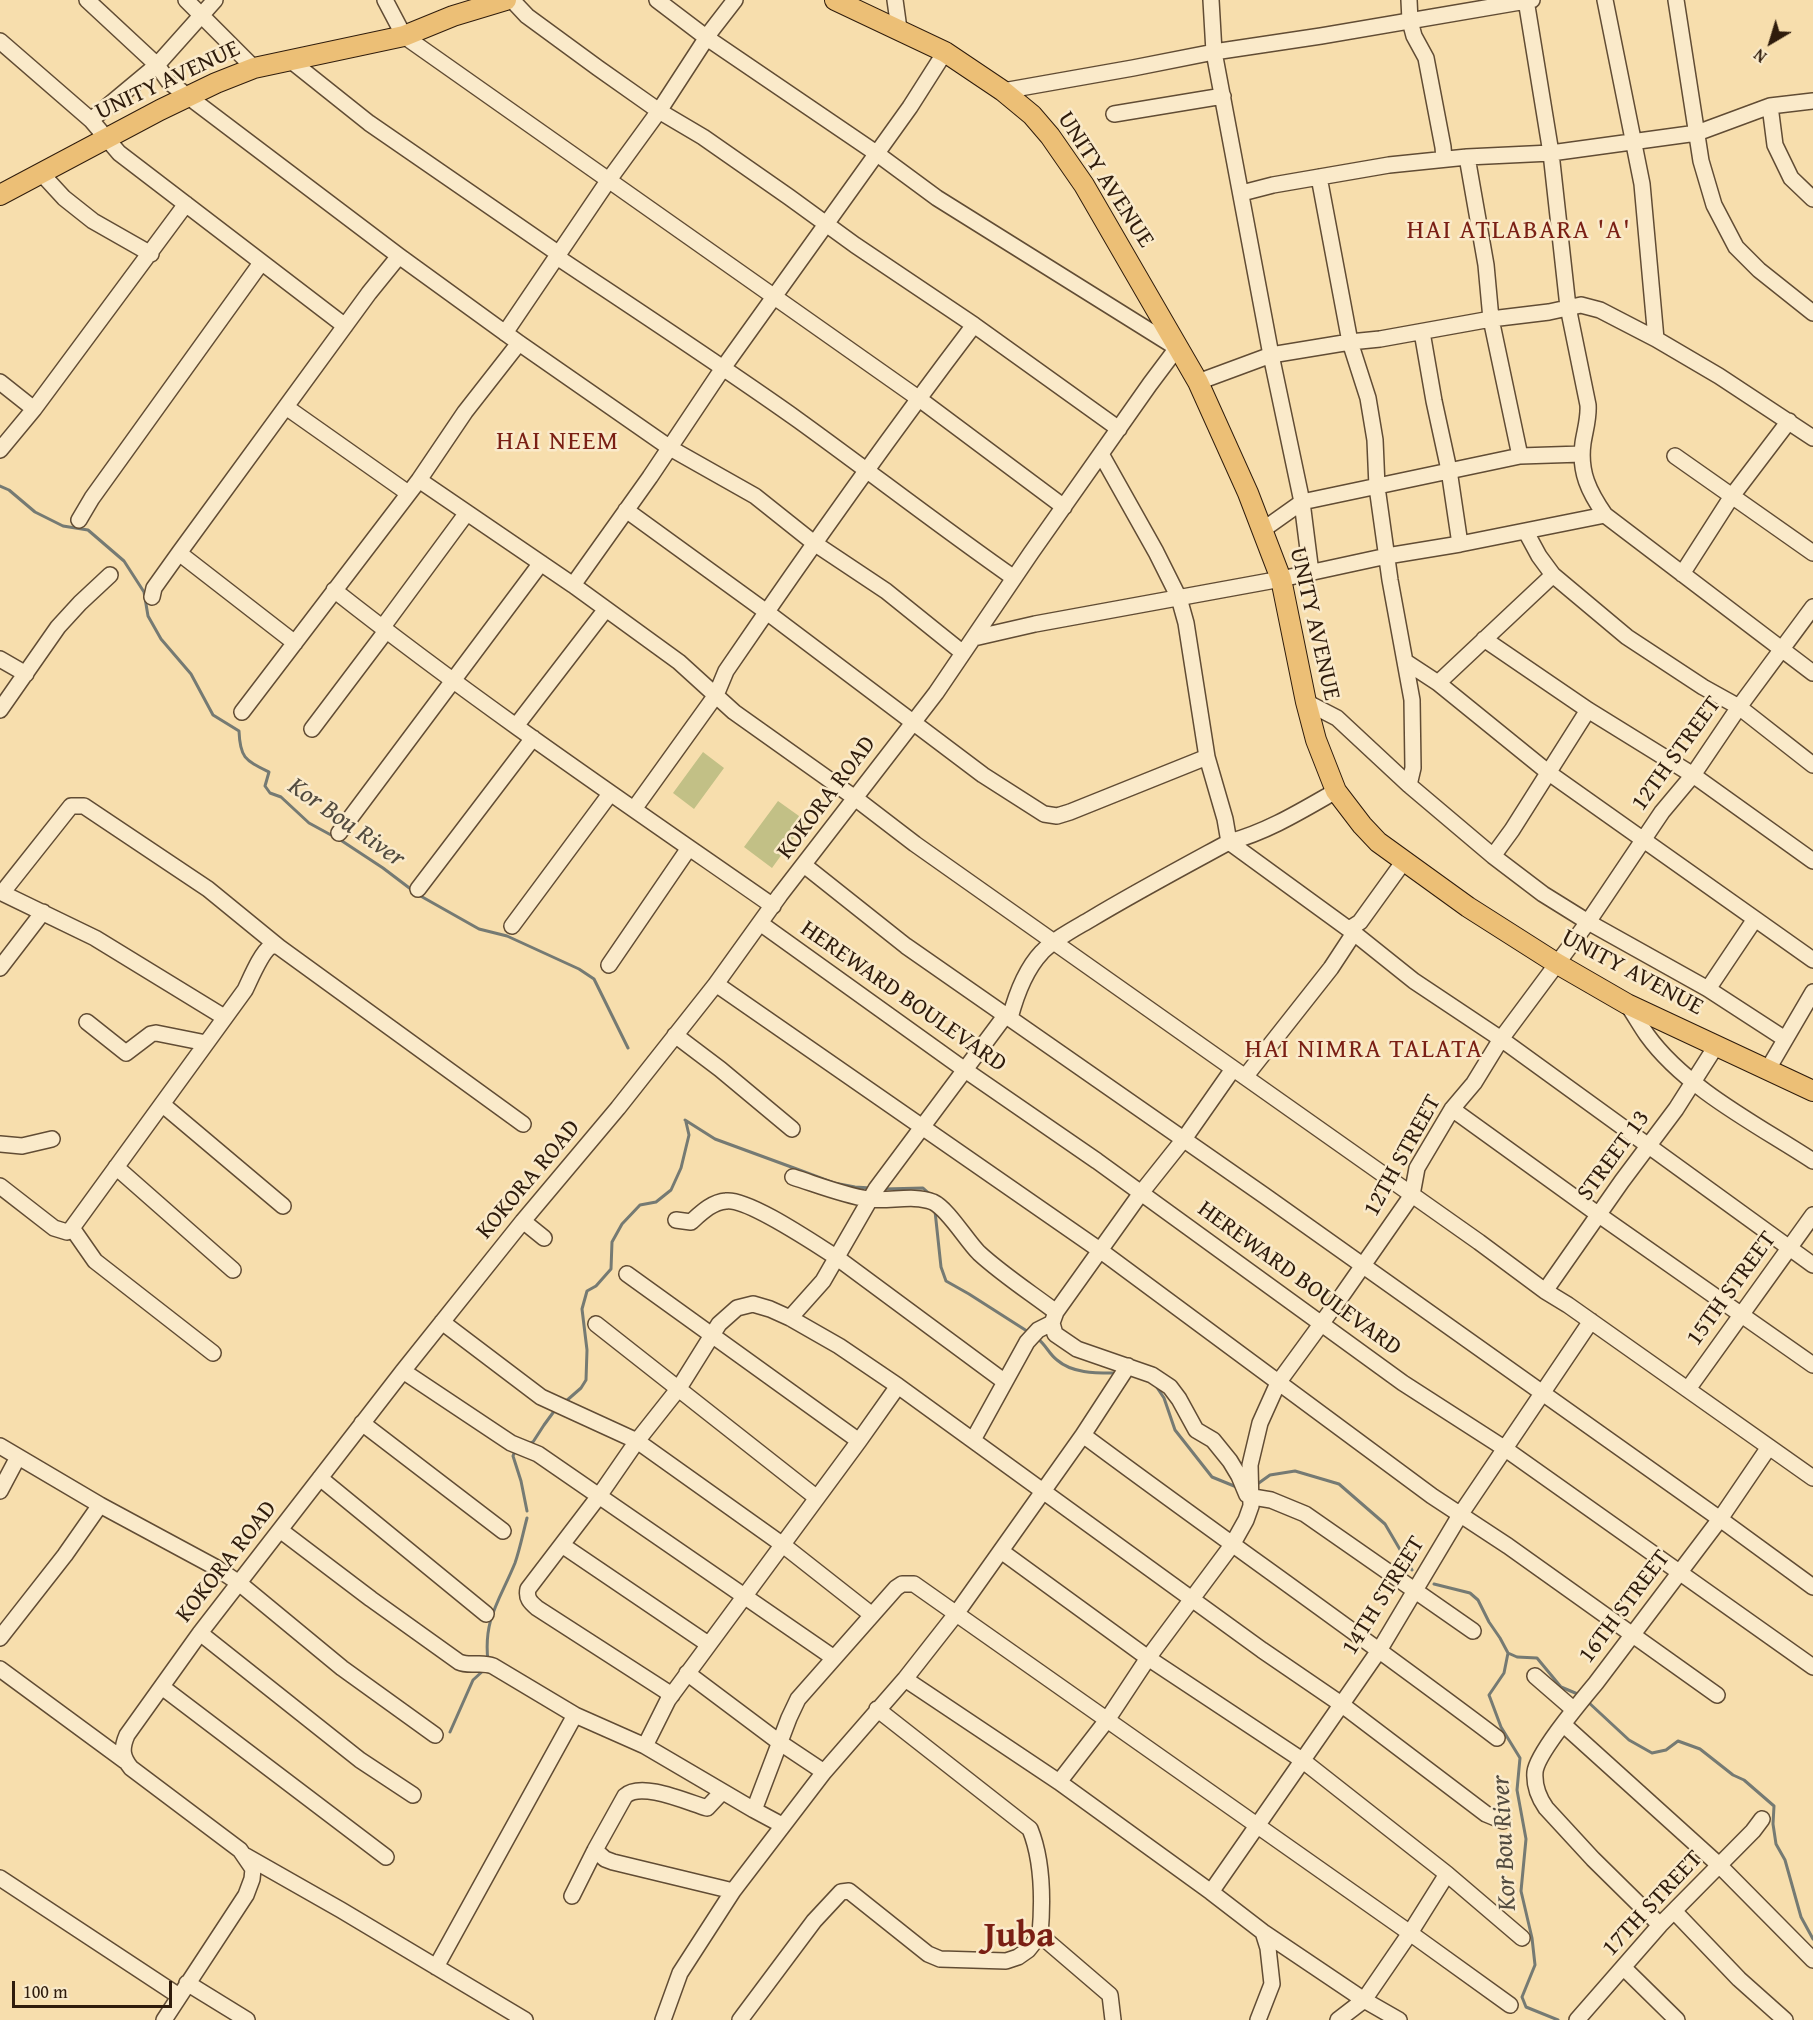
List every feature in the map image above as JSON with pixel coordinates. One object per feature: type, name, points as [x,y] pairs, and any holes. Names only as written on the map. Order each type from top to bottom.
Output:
[{"type":"main road","name":"UNITY AVENUE","points":[[0,195],[105,138],[216,82],[254,68],[404,36],[453,16],[506,0]]},
{"type":"main road","name":"UNITY AVENUE","points":[[836,0],[945,52],[1003,90],[1038,122],[1077,175],[1198,382],[1264,529],[1281,579],[1316,740],[1336,791],[1362,825],[1378,842],[1468,907],[1556,963],[1627,1004],[1813,1091]]},
{"type":"street","points":[[87,0],[157,65],[169,82],[399,256],[670,448],[755,496],[814,543],[886,591],[963,653]]},
{"type":"street","points":[[186,0],[254,68]]},
{"type":"street","points":[[91,120],[157,65],[215,0]]},
{"type":"street","points":[[385,0],[404,36],[918,398],[1064,507]]},
{"type":"street","points":[[512,0],[527,16],[659,111],[677,121],[974,325],[1119,429]]},
{"type":"street","points":[[657,0],[706,38],[876,153],[937,198],[1178,348]]},
{"type":"street","points":[[505,333],[608,181],[659,111],[706,38],[735,0]]},
{"type":"street","points":[[895,0],[899,29]]},
{"type":"street","points":[[1211,0],[1214,52],[1271,355],[1302,502],[1311,573]]},
{"type":"street","points":[[1409,0],[1410,21],[1414,36],[1426,58],[1444,159]]},
{"type":"street","points":[[1003,90],[1214,52],[1528,0],[1551,153],[1568,308],[1588,405],[1589,416],[1582,454],[1591,495],[1605,515],[1813,673]]},
{"type":"street","points":[[1605,0],[1642,184],[1656,339]]},
{"type":"street","points":[[1676,0],[1701,161],[1714,204],[1736,247],[1759,270],[1813,313]]},
{"type":"street","points":[[0,40],[91,120],[119,153],[345,326]]},
{"type":"street","points":[[573,585],[670,448],[723,368],[932,76],[945,52]]},
{"type":"street","points":[[290,60],[369,123],[558,256],[800,421],[1014,578]]},
{"type":"street","points":[[1114,114],[1223,96]]},
{"type":"street","points":[[1242,193],[1273,185],[1389,165],[1467,157],[1551,153],[1697,132],[1770,106],[1813,101]]},
{"type":"street","points":[[1770,106],[1775,145],[1791,178],[1813,199]]},
{"type":"street","points":[[1467,157],[1486,265],[1491,319],[1520,456]]},
{"type":"street","points":[[41,173],[64,198],[93,221],[151,254]]},
{"type":"street","points":[[1319,177],[1350,342],[1368,398],[1375,440],[1377,487],[1390,580],[1412,700],[1413,768],[1409,785]]},
{"type":"street","points":[[2,446],[34,409],[186,204]]},
{"type":"street","points":[[152,597],[154,588],[179,553],[399,256]]},
{"type":"street","points":[[79,520],[92,498],[261,263]]},
{"type":"street","points":[[1198,382],[1271,355],[1491,319],[1549,312],[1581,305],[1600,310],[1656,339],[1812,435]]},
{"type":"street","points":[[634,809],[716,695],[726,671],[814,543],[918,398],[974,325]]},
{"type":"street","points":[[1422,332],[1449,470],[1460,544]]},
{"type":"street","points":[[242,712],[419,480],[465,412],[519,343]]},
{"type":"street","name":"KOKORA ROAD","points":[[125,1761],[122,1750],[127,1735],[200,1633],[403,1371],[716,984],[913,723],[1178,348]]},
{"type":"street","points":[[0,382],[34,409]]},
{"type":"street","points":[[286,407],[408,493]]},
{"type":"street","points":[[1682,574],[1732,496],[1789,421]]},
{"type":"street","points":[[1101,454],[1152,544],[1179,598],[1186,623],[1207,757],[1225,819],[1228,842],[1351,931],[1414,981],[1501,1040],[1813,1265]]},
{"type":"street","points":[[1264,529],[1302,502],[1520,456],[1582,454]]},
{"type":"street","points":[[1675,456],[1813,553]]},
{"type":"street","points":[[419,480],[606,609],[679,663],[734,712],[855,798],[915,844],[1545,1291],[1813,1478]]},
{"type":"street","points":[[626,510],[768,613],[983,775],[1044,814],[1056,816],[1207,757]]},
{"type":"street","points":[[312,729],[466,514]]},
{"type":"street","points":[[974,638],[1035,624],[1281,579],[1387,556],[1605,515]]},
{"type":"street","points":[[1526,531],[1539,556],[1553,575],[1627,637],[1703,687],[1739,707],[1813,765]]},
{"type":"street","points":[[179,553],[295,643]]},
{"type":"street","points":[[339,833],[541,563]]},
{"type":"street","points":[[0,710],[58,627],[110,575]]},
{"type":"street","points":[[1438,682],[1553,575]]},
{"type":"street","points":[[334,590],[452,681],[610,794],[773,906]]},
{"type":"street","name":"12TH STREET","points":[[1059,1782],[1107,1720],[1148,1658],[1232,1545],[1246,1520],[1252,1501],[1250,1465],[1260,1423],[1278,1383],[1412,1195],[1417,1168],[1452,1109],[1474,1083],[1501,1040],[1588,922],[1662,813],[1693,775],[1739,707],[1813,607]]},
{"type":"street","points":[[516,726],[606,609]]},
{"type":"street","points":[[1484,639],[1588,710],[1693,775],[1813,861]]},
{"type":"street","points":[[0,659],[26,674]]},
{"type":"street","points":[[1406,662],[1438,682],[1549,773],[1813,960]]},
{"type":"street","points":[[1306,702],[1337,718],[1409,785],[1493,856],[1543,894],[1707,989],[1785,1038]]},
{"type":"street","points":[[1493,856],[1588,710]]},
{"type":"street","points":[[418,889],[533,738]]},
{"type":"street","points":[[790,1318],[823,1281],[870,1199],[1007,1017],[1026,974],[1040,954],[1053,942],[1106,910],[1228,842],[1250,837],[1336,791]]},
{"type":"street","points":[[512,926],[610,794]]},
{"type":"street","points":[[224,1017],[131,959],[1,892],[71,806],[84,806],[208,889],[279,947],[523,1124]]},
{"type":"street","points":[[609,965],[689,848]]},
{"type":"street","points":[[973,1440],[1032,1335],[1054,1317],[1141,1193],[1184,1139],[1331,968],[1351,931],[1404,861]]},
{"type":"street","points":[[804,865],[881,928],[1362,1264],[1813,1587]]},
{"type":"street","points":[[0,968],[43,912]]},
{"type":"street","points":[[1707,989],[1755,919]]},
{"type":"street","name":"HEREWARD BOULEVARD","points":[[760,923],[1141,1193],[1403,1383],[1504,1448],[1813,1667]]},
{"type":"street","points":[[0,1186],[54,1228],[67,1232],[72,1228],[245,990],[268,948],[279,947]]},
{"type":"street","points":[[716,984],[1101,1251],[1432,1496],[1508,1546],[1717,1695]]},
{"type":"street","points":[[1768,1069],[1813,992]]},
{"type":"street","points":[[1627,1004],[1647,1035],[1693,1082],[1813,1161]]},
{"type":"street","points":[[87,1022],[126,1053],[151,1034],[156,1033],[206,1043]]},
{"type":"street","points":[[675,1035],[720,1069],[792,1130]]},
{"type":"street","name":"STREET 13","points":[[1545,1291],[1648,1147],[1716,1046]]},
{"type":"street","points":[[162,1104],[283,1206]]},
{"type":"street","points":[[1452,1109],[1813,1365]]},
{"type":"street","points":[[0,1144],[22,1146],[52,1139]]},
{"type":"street","points":[[116,1167],[233,1270]]},
{"type":"street","points":[[793,1177],[850,1195],[870,1199],[917,1199],[933,1203],[942,1209],[967,1241],[1054,1317],[1054,1334],[1065,1342],[1102,1359],[1152,1375],[1170,1387],[1196,1430],[1213,1440],[1230,1461],[1252,1501],[1271,1500],[1305,1514],[1473,1631]]},
{"type":"street","points":[[676,1220],[689,1223],[718,1202],[733,1200],[747,1205],[836,1257],[1005,1382]]},
{"type":"street","name":"15TH STREET","points":[[1688,1389],[1813,1215]]},
{"type":"street","points":[[523,1221],[544,1238]]},
{"type":"street","points":[[72,1228],[95,1261],[213,1353]]},
{"type":"street","points":[[627,1274],[859,1441]]},
{"type":"street","points":[[672,1695],[537,1608],[528,1599],[528,1589],[679,1388],[719,1324],[737,1308],[753,1304],[790,1318],[839,1346],[898,1386],[1341,1704],[1486,1814],[1503,1821]]},
{"type":"street","points":[[442,1322],[541,1397],[637,1441],[783,1545],[872,1615]]},
{"type":"street","name":"14TH STREET","points":[[1211,1892],[1380,1649],[1460,1515],[1591,1322]]},
{"type":"street","points":[[596,1324],[817,1498]]},
{"type":"street","points":[[663,2020],[680,1973],[733,1891],[824,1772],[956,1614],[1083,1435],[1128,1366]]},
{"type":"street","points":[[403,1371],[511,1443],[538,1454],[834,1658]]},
{"type":"street","points":[[645,1746],[658,1716],[687,1673],[898,1386]]},
{"type":"street","points":[[362,1423],[503,1531]]},
{"type":"street","points":[[1083,1435],[1232,1545],[1380,1649],[1497,1738]]},
{"type":"street","points":[[0,1446],[100,1505],[201,1558],[239,1583],[342,1668],[435,1736]]},
{"type":"street","name":"16TH STREET","points":[[1660,1925],[1593,1859],[1539,1799],[1535,1772],[1542,1754],[1573,1709],[1596,1683],[1720,1519],[1769,1447]]},
{"type":"street","points":[[0,1491],[18,1457]]},
{"type":"street","points":[[320,1479],[486,1614]]},
{"type":"street","points":[[0,1638],[65,1555],[100,1505]]},
{"type":"street","points":[[280,1530],[459,1662],[470,1665],[488,1664],[574,1715],[645,1746],[782,1825]]},
{"type":"street","points":[[562,1545],[708,1644]]},
{"type":"street","points":[[1001,1551],[1148,1658],[1302,1760],[1447,1874],[1522,1938]]},
{"type":"street","points":[[754,1810],[779,1742],[798,1699],[896,1588],[907,1584],[921,1588],[1510,2006]]},
{"type":"street","points":[[200,1633],[360,1760],[413,1795]]},
{"type":"street","points":[[0,1670],[125,1761],[131,1768],[240,1850],[253,1869],[246,1895],[164,2020]]},
{"type":"street","points":[[687,1673],[779,1742],[824,1772]]},
{"type":"street","points":[[1535,1676],[1573,1709]]},
{"type":"street","points":[[904,1679],[1059,1782],[1263,1932],[1364,2000],[1399,2020]]},
{"type":"street","points":[[162,1687],[386,1857]]},
{"type":"street","points":[[740,2020],[814,1922],[844,1890],[849,1891],[928,1954],[940,1959],[1006,1961],[1028,1950],[1040,1935],[1042,1912],[1038,1849],[1030,1829],[877,1709]]},
{"type":"street","points":[[436,1967],[574,1715]]},
{"type":"street","points":[[1564,1725],[1719,1865],[1813,1960]]},
{"type":"street","points":[[573,1896],[595,1851],[630,1791],[655,1792],[707,1808],[722,1792]]},
{"type":"street","name":"17TH STREET","points":[[1578,2020],[1660,1925],[1753,1832],[1762,1819]]},
{"type":"street","points":[[595,1851],[613,1862],[733,1891]]},
{"type":"street","points":[[245,1856],[341,1910],[525,2020]]},
{"type":"street","points":[[1338,2020],[1364,2000],[1447,1874]]},
{"type":"street","points":[[0,1878],[183,1989],[247,2020]]},
{"type":"street","points":[[1674,1911],[1739,1979],[1785,2020]]},
{"type":"street","points":[[1258,2020],[1272,1984],[1268,1948],[1263,1932]]},
{"type":"street","points":[[1040,1935],[1110,1995],[1113,2020]]},
{"type":"street","points":[[1624,1968],[1677,2020]]},
{"type":"shaded area","points":[[703,752],[724,768],[694,809],[673,793]]},
{"type":"shaded area","points":[[778,801],[806,821],[772,868],[744,847]]},
{"type":"waterway","name":"Kor Bou River","points":[[0,486],[9,490],[35,512],[63,526],[88,530],[124,561],[144,592],[148,616],[161,639],[191,674],[213,715],[239,731],[245,757],[269,772],[265,786],[270,793],[281,797],[309,823],[342,841],[412,890]]},
{"type":"waterway","name":"Kor Bou River","points":[[417,894],[479,929],[507,936],[579,969],[594,979],[628,1048]]},
{"type":"waterway","points":[[685,1120],[715,1139],[834,1183],[871,1188]]},
{"type":"waterway","points":[[565,1402],[581,1388],[586,1380],[587,1350],[582,1309],[587,1291],[596,1286],[611,1269],[612,1242],[622,1224],[640,1205],[656,1202],[671,1190],[681,1168],[689,1135],[686,1122]]},
{"type":"waterway","points":[[884,1189],[923,1188],[932,1196]]},
{"type":"waterway","points":[[935,1211],[941,1267],[946,1281],[1030,1333]]},
{"type":"waterway","points":[[1038,1339],[1063,1365],[1086,1372],[1117,1373]]},
{"type":"waterway","points":[[1156,1386],[1164,1398],[1175,1430],[1212,1477],[1239,1488]]},
{"type":"waterway","points":[[528,1444],[533,1442],[555,1410]]},
{"type":"waterway","points":[[515,1451],[513,1456],[527,1511]]},
{"type":"waterway","points":[[1256,1485],[1270,1475],[1295,1471],[1339,1484],[1385,1524],[1412,1570]]},
{"type":"waterway","points":[[488,1661],[490,1621],[515,1563],[527,1518]]},
{"type":"waterway","name":"Kor Bou River","points":[[1434,1584],[1470,1593],[1478,1600],[1508,1653],[1504,1673],[1489,1695],[1501,1727],[1520,1758],[1517,1790],[1526,1839],[1521,1891],[1532,1938],[1535,1965],[1522,1997],[1526,2007],[1558,2020]]},
{"type":"waterway","points":[[1508,1653],[1517,1657],[1537,1658],[1561,1687],[1580,1695]]},
{"type":"waterway","points":[[450,1732],[473,1680],[485,1669]]},
{"type":"waterway","points":[[1587,1701],[1629,1740],[1652,1753],[1666,1750],[1678,1741],[1700,1749],[1733,1775],[1744,1780],[1774,1806],[1773,1824],[1776,1844],[1785,1860],[1801,1917],[1813,1939]]},
{"type":"district","name":"HAI ATLABARA 'A'","points":[[1519,231]]},
{"type":"district","name":"HAI NEEM","points":[[558,442]]},
{"type":"district","name":"HAI NIMRA TALATA","points":[[1364,1050]]},
{"type":"district","name":"Juba","points":[[1019,1937]]}]
